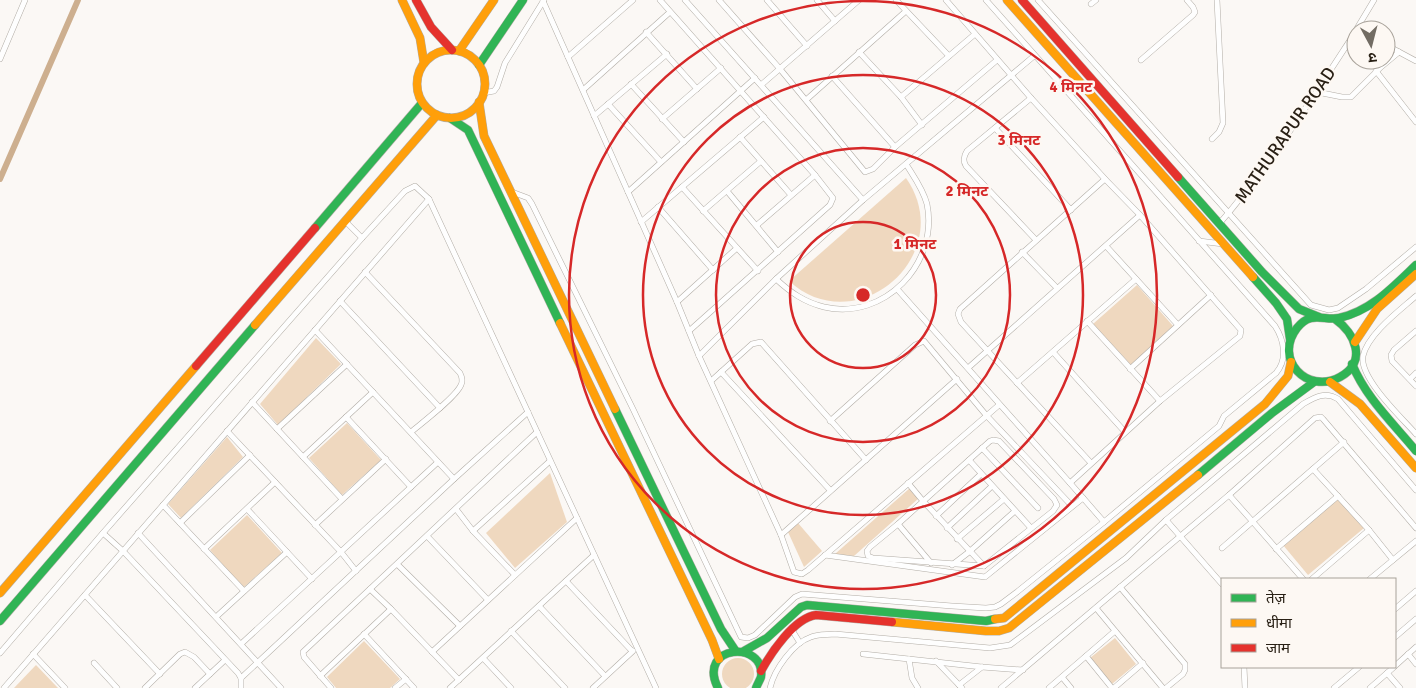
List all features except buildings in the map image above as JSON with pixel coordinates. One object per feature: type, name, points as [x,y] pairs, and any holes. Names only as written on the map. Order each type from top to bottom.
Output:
[{"type":"street","points":[[0,58],[25,0]]},
{"type":"street","points":[[402,0],[422,42],[425,52],[424,63]]},
{"type":"street","points":[[416,0],[429,26],[438,38],[455,50],[466,54],[478,64],[483,73],[485,83],[479,102],[461,116],[450,118]]},
{"type":"street","points":[[494,0],[455,50],[441,51],[424,63],[419,72],[417,82],[418,93],[422,103],[429,110],[437,115],[450,118],[468,130],[712,640],[719,659]]},
{"type":"street","points":[[478,64],[523,0]]},
{"type":"street","points":[[483,93],[494,90],[497,87],[504,63],[544,0]]},
{"type":"street","points":[[544,0],[699,356],[781,535],[794,572],[802,574],[999,405]]},
{"type":"street","points":[[568,57],[633,0]]},
{"type":"street","points":[[660,0],[815,175],[830,194],[832,202],[758,271],[689,331]]},
{"type":"street","points":[[685,0],[863,200]]},
{"type":"street","points":[[719,0],[780,69],[866,172],[873,169],[895,147],[997,60]]},
{"type":"street","points":[[767,0],[807,46]]},
{"type":"street","points":[[817,0],[835,21]]},
{"type":"street","points":[[761,85],[859,0]]},
{"type":"street","points":[[896,0],[949,56]]},
{"type":"street","points":[[946,0],[997,60],[1105,180],[1140,215],[1239,328],[1240,336],[1160,401],[1070,483]]},
{"type":"street","points":[[512,192],[528,198],[532,204],[633,409],[738,634],[744,638],[752,637],[795,598],[802,594],[952,606],[995,607],[1002,604],[1104,522],[1219,426],[1224,416],[1282,366],[1284,358],[1280,334],[1275,326],[986,0]]},
{"type":"street","points":[[1007,0],[1288,318],[1290,339],[1288,350],[1291,362],[1300,375],[1314,382],[1330,382],[1340,379],[1352,364],[1356,353],[1355,342],[1351,332],[1344,324],[1335,319],[1299,309],[1262,272],[1022,0]]},
{"type":"street","points":[[1038,0],[1307,303],[1329,310],[1338,308],[1362,292],[1416,247]]},
{"type":"street","points":[[1141,60],[1193,15],[1195,12],[1193,6],[1187,0]]},
{"type":"street","points":[[1212,139],[1219,132],[1223,123],[1217,0]]},
{"type":"street","name":"MATHURAPUR ROAD","points":[[1363,20],[1374,0]]},
{"type":"street","points":[[806,100],[906,11]]},
{"type":"street","points":[[583,90],[670,12]]},
{"type":"street","points":[[646,32],[697,89]]},
{"type":"street","points":[[901,97],[975,34]]},
{"type":"street","name":"MATHURAPUR ROAD","points":[[1219,224],[1256,179],[1346,48]]},
{"type":"street","points":[[1396,50],[1416,61]]},
{"type":"street","points":[[859,52],[901,97],[922,125]]},
{"type":"street","points":[[1317,92],[1342,98],[1351,97],[1376,71],[1399,52]]},
{"type":"street","points":[[594,116],[666,54]]},
{"type":"street","points":[[699,356],[776,279],[863,200],[1010,74],[1034,56]]},
{"type":"street","points":[[662,119],[721,68]]},
{"type":"street","points":[[1376,71],[1415,121]]},
{"type":"street","points":[[832,76],[895,147]]},
{"type":"street","points":[[628,192],[755,78]]},
{"type":"street","points":[[632,84],[684,142]]},
{"type":"street","points":[[1031,98],[967,151],[964,155],[964,161],[966,166],[1036,240]]},
{"type":"street","points":[[479,102],[484,136],[721,629],[735,650]]},
{"type":"street","points":[[0,593],[422,103]]},
{"type":"street","points":[[608,104],[661,162]]},
{"type":"street","points":[[0,622],[437,115]]},
{"type":"street","points":[[641,222],[764,117]]},
{"type":"street","points":[[995,128],[1071,210]]},
{"type":"street","points":[[740,137],[791,195]]},
{"type":"street","points":[[703,211],[761,161]]},
{"type":"street","points":[[776,279],[790,292],[807,302],[826,308],[846,309],[865,306],[898,290],[918,263],[924,249],[928,227],[926,204],[919,183],[906,164]]},
{"type":"street","points":[[757,225],[815,175]]},
{"type":"street","points":[[1091,463],[961,322],[958,314],[960,309],[1022,252],[1105,180]]},
{"type":"street","points":[[0,653],[362,238],[405,191],[412,186],[419,188],[429,199],[655,686],[648,688]]},
{"type":"street","points":[[682,187],[758,271]]},
{"type":"street","points":[[726,191],[757,225],[778,252]]},
{"type":"street","points":[[4,688],[429,199]]},
{"type":"street","points":[[658,207],[713,270]]},
{"type":"street","points":[[968,368],[1140,215]]},
{"type":"street","points":[[346,222],[362,238]]},
{"type":"street","points":[[1199,241],[1224,244]]},
{"type":"street","points":[[1106,246],[1178,325]]},
{"type":"street","points":[[677,302],[736,248]]},
{"type":"street","points":[[1022,252],[1057,288]]},
{"type":"street","points":[[1335,319],[1370,306],[1416,265]]},
{"type":"street","points":[[365,272],[460,373],[461,385],[440,408],[411,432]]},
{"type":"street","points":[[1355,342],[1377,309],[1416,274]]},
{"type":"street","points":[[1017,383],[1136,279]]},
{"type":"street","points":[[898,290],[1104,522]]},
{"type":"street","points":[[1130,368],[1211,295]]},
{"type":"street","points":[[1416,296],[1376,333],[1363,359],[1365,370],[1373,384],[1416,434]]},
{"type":"street","points":[[340,301],[440,408]]},
{"type":"street","points":[[1290,339],[1297,328],[1307,320],[1319,316]]},
{"type":"street","points":[[1087,321],[1160,401]]},
{"type":"street","points":[[315,330],[454,479]]},
{"type":"street","points":[[1416,331],[1394,350],[1391,355],[1392,361],[1416,386]]},
{"type":"street","points":[[711,381],[752,344],[757,341],[761,342],[866,460]]},
{"type":"street","points":[[830,421],[922,341],[927,343],[986,415],[1072,506]]},
{"type":"street","points":[[1053,352],[1126,432]]},
{"type":"street","points":[[744,651],[765,640],[801,607],[814,605],[986,621],[1004,618],[1265,404],[1288,376],[1291,362]]},
{"type":"street","points":[[277,429],[347,364]]},
{"type":"street","points":[[1352,364],[1356,376],[1416,451]]},
{"type":"street","points":[[721,372],[830,490]]},
{"type":"street","points":[[1410,379],[1416,373]]},
{"type":"street","points":[[781,535],[957,378]]},
{"type":"street","points":[[756,688],[760,680],[761,671],[772,651],[808,616],[816,615],[998,632],[1009,628],[1157,510],[1272,413],[1314,382]]},
{"type":"street","points":[[1330,382],[1360,404],[1416,468]]},
{"type":"street","points":[[303,457],[373,392]]},
{"type":"street","points":[[770,688],[773,674],[777,668],[800,643],[812,636],[835,634],[990,648],[1010,645],[1126,558],[1166,520],[1303,404],[1316,397],[1326,394],[1338,398],[1416,490]]},
{"type":"street","points":[[252,402],[342,499]]},
{"type":"street","points":[[241,678],[528,412]]},
{"type":"street","points":[[346,417],[411,487]]},
{"type":"street","points":[[1002,688],[1181,537],[1315,418],[1321,417],[1344,442],[1416,528]]},
{"type":"street","points":[[227,431],[341,552],[356,571]]},
{"type":"street","points":[[331,688],[304,657],[303,652],[537,432]]},
{"type":"street","points":[[990,441],[999,441],[1056,502],[1057,505],[1053,511],[984,566],[951,565],[872,558],[868,556],[868,549],[982,448],[990,441]]},
{"type":"street","points":[[1222,548],[1344,442]]},
{"type":"street","points":[[982,448],[1038,508]]},
{"type":"street","points":[[180,523],[250,455]]},
{"type":"street","points":[[315,524],[386,459]]},
{"type":"street","points":[[968,460],[1031,528]]},
{"type":"street","points":[[473,531],[550,461]]},
{"type":"street","points":[[241,644],[438,462]]},
{"type":"street","points":[[1314,469],[1369,530],[1393,560]]},
{"type":"street","points":[[936,516],[981,474]]},
{"type":"street","points":[[204,548],[276,482]]},
{"type":"street","points":[[908,483],[923,502],[984,566]]},
{"type":"street","points":[[947,528],[992,486]]},
{"type":"street","points":[[1229,495],[1302,578]]},
{"type":"street","points":[[1276,549],[1338,496]]},
{"type":"street","points":[[825,555],[985,578],[1083,498]]},
{"type":"street","points":[[957,539],[1004,499]]},
{"type":"street","points":[[163,505],[244,591]]},
{"type":"street","points":[[246,509],[312,579]]},
{"type":"street","points":[[456,509],[473,531],[515,575]]},
{"type":"street","points":[[951,565],[1015,512]]},
{"type":"street","points":[[432,652],[577,518]]},
{"type":"street","points":[[1166,520],[1221,583]]},
{"type":"street","points":[[898,524],[932,563]]},
{"type":"street","points":[[1313,578],[1369,530]]},
{"type":"street","points":[[103,533],[123,551],[238,673],[241,678],[241,688]]},
{"type":"street","points":[[138,533],[281,688]]},
{"type":"street","points":[[427,536],[488,600]]},
{"type":"street","points":[[1371,578],[1416,541]]},
{"type":"street","points":[[216,617],[286,552]]},
{"type":"street","points":[[450,688],[594,555]]},
{"type":"street","points":[[396,564],[460,626]]},
{"type":"street","points":[[566,581],[632,652]]},
{"type":"street","points":[[1096,608],[1164,688],[1183,674],[1185,664],[1120,588]]},
{"type":"street","points":[[370,589],[392,609],[459,680]]},
{"type":"street","points":[[1396,608],[1416,591]]},
{"type":"street","points":[[84,595],[160,674]]},
{"type":"street","points":[[539,606],[605,676]]},
{"type":"street","points":[[320,676],[392,609]]},
{"type":"street","points":[[773,618],[780,626]]},
{"type":"street","points":[[1396,636],[1416,619]]},
{"type":"street","points":[[792,630],[800,643]]},
{"type":"street","points":[[511,631],[565,688]]},
{"type":"street","points":[[1049,688],[1115,631]]},
{"type":"street","points":[[364,634],[414,688]]},
{"type":"street","points":[[593,688],[637,647]]},
{"type":"street","points":[[1396,664],[1416,647]]},
{"type":"street","points":[[715,686],[714,667],[726,653],[735,650],[744,651],[755,659],[761,671]]},
{"type":"street","points":[[145,688],[180,654],[185,652],[194,657],[210,674]]},
{"type":"street","points":[[33,654],[65,688]]},
{"type":"street","points":[[863,654],[1023,670]]},
{"type":"street","points":[[1408,654],[1416,664]]},
{"type":"street","points":[[1086,656],[1113,688],[1143,663]]},
{"type":"street","points":[[483,658],[508,687]]},
{"type":"street","points":[[909,659],[912,678],[918,688]]},
{"type":"street","points":[[195,688],[226,660]]},
{"type":"street","points":[[936,661],[961,687],[982,667]]},
{"type":"street","points":[[94,663],[117,688]]},
{"type":"street","points":[[1244,668],[1245,688]]},
{"type":"street","points":[[1334,688],[1358,668]]},
{"type":"street","points":[[1370,688],[1392,668]]},
{"type":"street","points":[[1387,673],[1400,688]]},
{"type":"street","points":[[1062,677],[1071,688]]},
{"type":"street","points":[[395,688],[406,678]]},
{"type":"shaded area","points":[[906,178],[919,207],[920,235],[910,260],[893,281],[870,296],[843,302],[816,297],[789,281]]},
{"type":"shaded area","points":[[1137,285],[1173,326],[1131,365],[1093,324]]},
{"type":"shaded area","points":[[316,338],[341,364],[278,425],[260,404]]},
{"type":"shaded area","points":[[347,423],[381,460],[342,495],[309,458]]},
{"type":"shaded area","points":[[227,437],[243,457],[181,518],[168,504]]},
{"type":"shaded area","points":[[550,473],[567,522],[515,568],[486,533]]},
{"type":"shaded area","points":[[910,488],[919,498],[854,556],[835,554]]},
{"type":"shaded area","points":[[1338,498],[1364,528],[1308,575],[1283,545]]},
{"type":"shaded area","points":[[247,515],[282,553],[243,588],[210,550]]},
{"type":"shaded area","points":[[798,523],[822,551],[804,567],[788,532]]},
{"type":"shaded area","points":[[1115,638],[1136,664],[1112,684],[1090,658]]},
{"type":"shaded area","points":[[364,641],[400,679],[390,688],[336,688],[327,677]]},
{"type":"shaded area","points":[[732,659],[744,659],[753,668],[753,680],[744,689],[732,689],[723,680],[723,668]]},
{"type":"shaded area","points":[[36,665],[58,688],[14,688]]},
{"type":"waterway","points":[[0,179],[78,0]]},
{"type":"traffic: fast","points":[[479,65],[523,0]]},
{"type":"traffic: fast","points":[[315,228],[422,103]]},
{"type":"traffic: fast","points":[[450,118],[468,130],[560,323]]},
{"type":"traffic: fast","points":[[1178,177],[1262,272],[1299,309],[1319,317]]},
{"type":"traffic: fast","points":[[1335,319],[1353,340],[1356,348],[1354,364],[1349,371],[1340,377],[1328,381],[1316,381],[1306,378],[1297,371],[1291,362],[1289,351],[1291,340],[1297,328],[1307,319],[1318,317],[1333,319],[1351,315],[1361,310],[1381,297],[1416,265]]},
{"type":"traffic: fast","points":[[1253,277],[1276,303],[1287,319],[1290,339]]},
{"type":"traffic: fast","points":[[0,621],[255,325]]},
{"type":"traffic: fast","points":[[1352,364],[1372,399],[1416,451]]},
{"type":"traffic: fast","points":[[1198,475],[1272,413],[1314,382]]},
{"type":"traffic: fast","points":[[615,409],[721,629],[735,650]]},
{"type":"traffic: fast","points":[[744,651],[767,638],[801,607],[807,605],[986,621],[995,619]]},
{"type":"traffic: fast","points":[[718,688],[714,673],[716,663],[723,655],[733,652],[744,653],[753,657],[760,665],[761,677],[756,688]]},
{"type":"traffic: slow","points":[[402,0],[420,38],[424,63]]},
{"type":"traffic: slow","points":[[459,51],[494,0]]},
{"type":"traffic: slow","points":[[1007,0],[1253,277]]},
{"type":"traffic: slow","points":[[451,50],[464,53],[475,60],[482,71],[485,84],[482,97],[475,108],[464,115],[451,118],[438,115],[427,108],[420,97],[417,84],[420,71],[427,60],[438,53],[451,50]]},
{"type":"traffic: slow","points":[[479,102],[484,136],[615,409]]},
{"type":"traffic: slow","points":[[255,325],[437,115]]},
{"type":"traffic: slow","points":[[1355,342],[1377,309],[1416,274]]},
{"type":"traffic: slow","points":[[560,323],[712,640],[719,659]]},
{"type":"traffic: slow","points":[[995,619],[1004,618],[1265,404],[1288,376],[1291,362]]},
{"type":"traffic: slow","points":[[0,593],[196,366]]},
{"type":"traffic: slow","points":[[1330,382],[1360,404],[1416,468]]},
{"type":"traffic: slow","points":[[892,622],[986,631],[999,631],[1009,628],[1198,475]]},
{"type":"traffic: jam","points":[[416,0],[431,27],[452,50]]},
{"type":"traffic: jam","points":[[1022,0],[1178,177]]},
{"type":"traffic: jam","points":[[196,366],[315,228]]},
{"type":"traffic: jam","points":[[761,671],[784,637],[800,622],[816,615],[892,622]]}]
